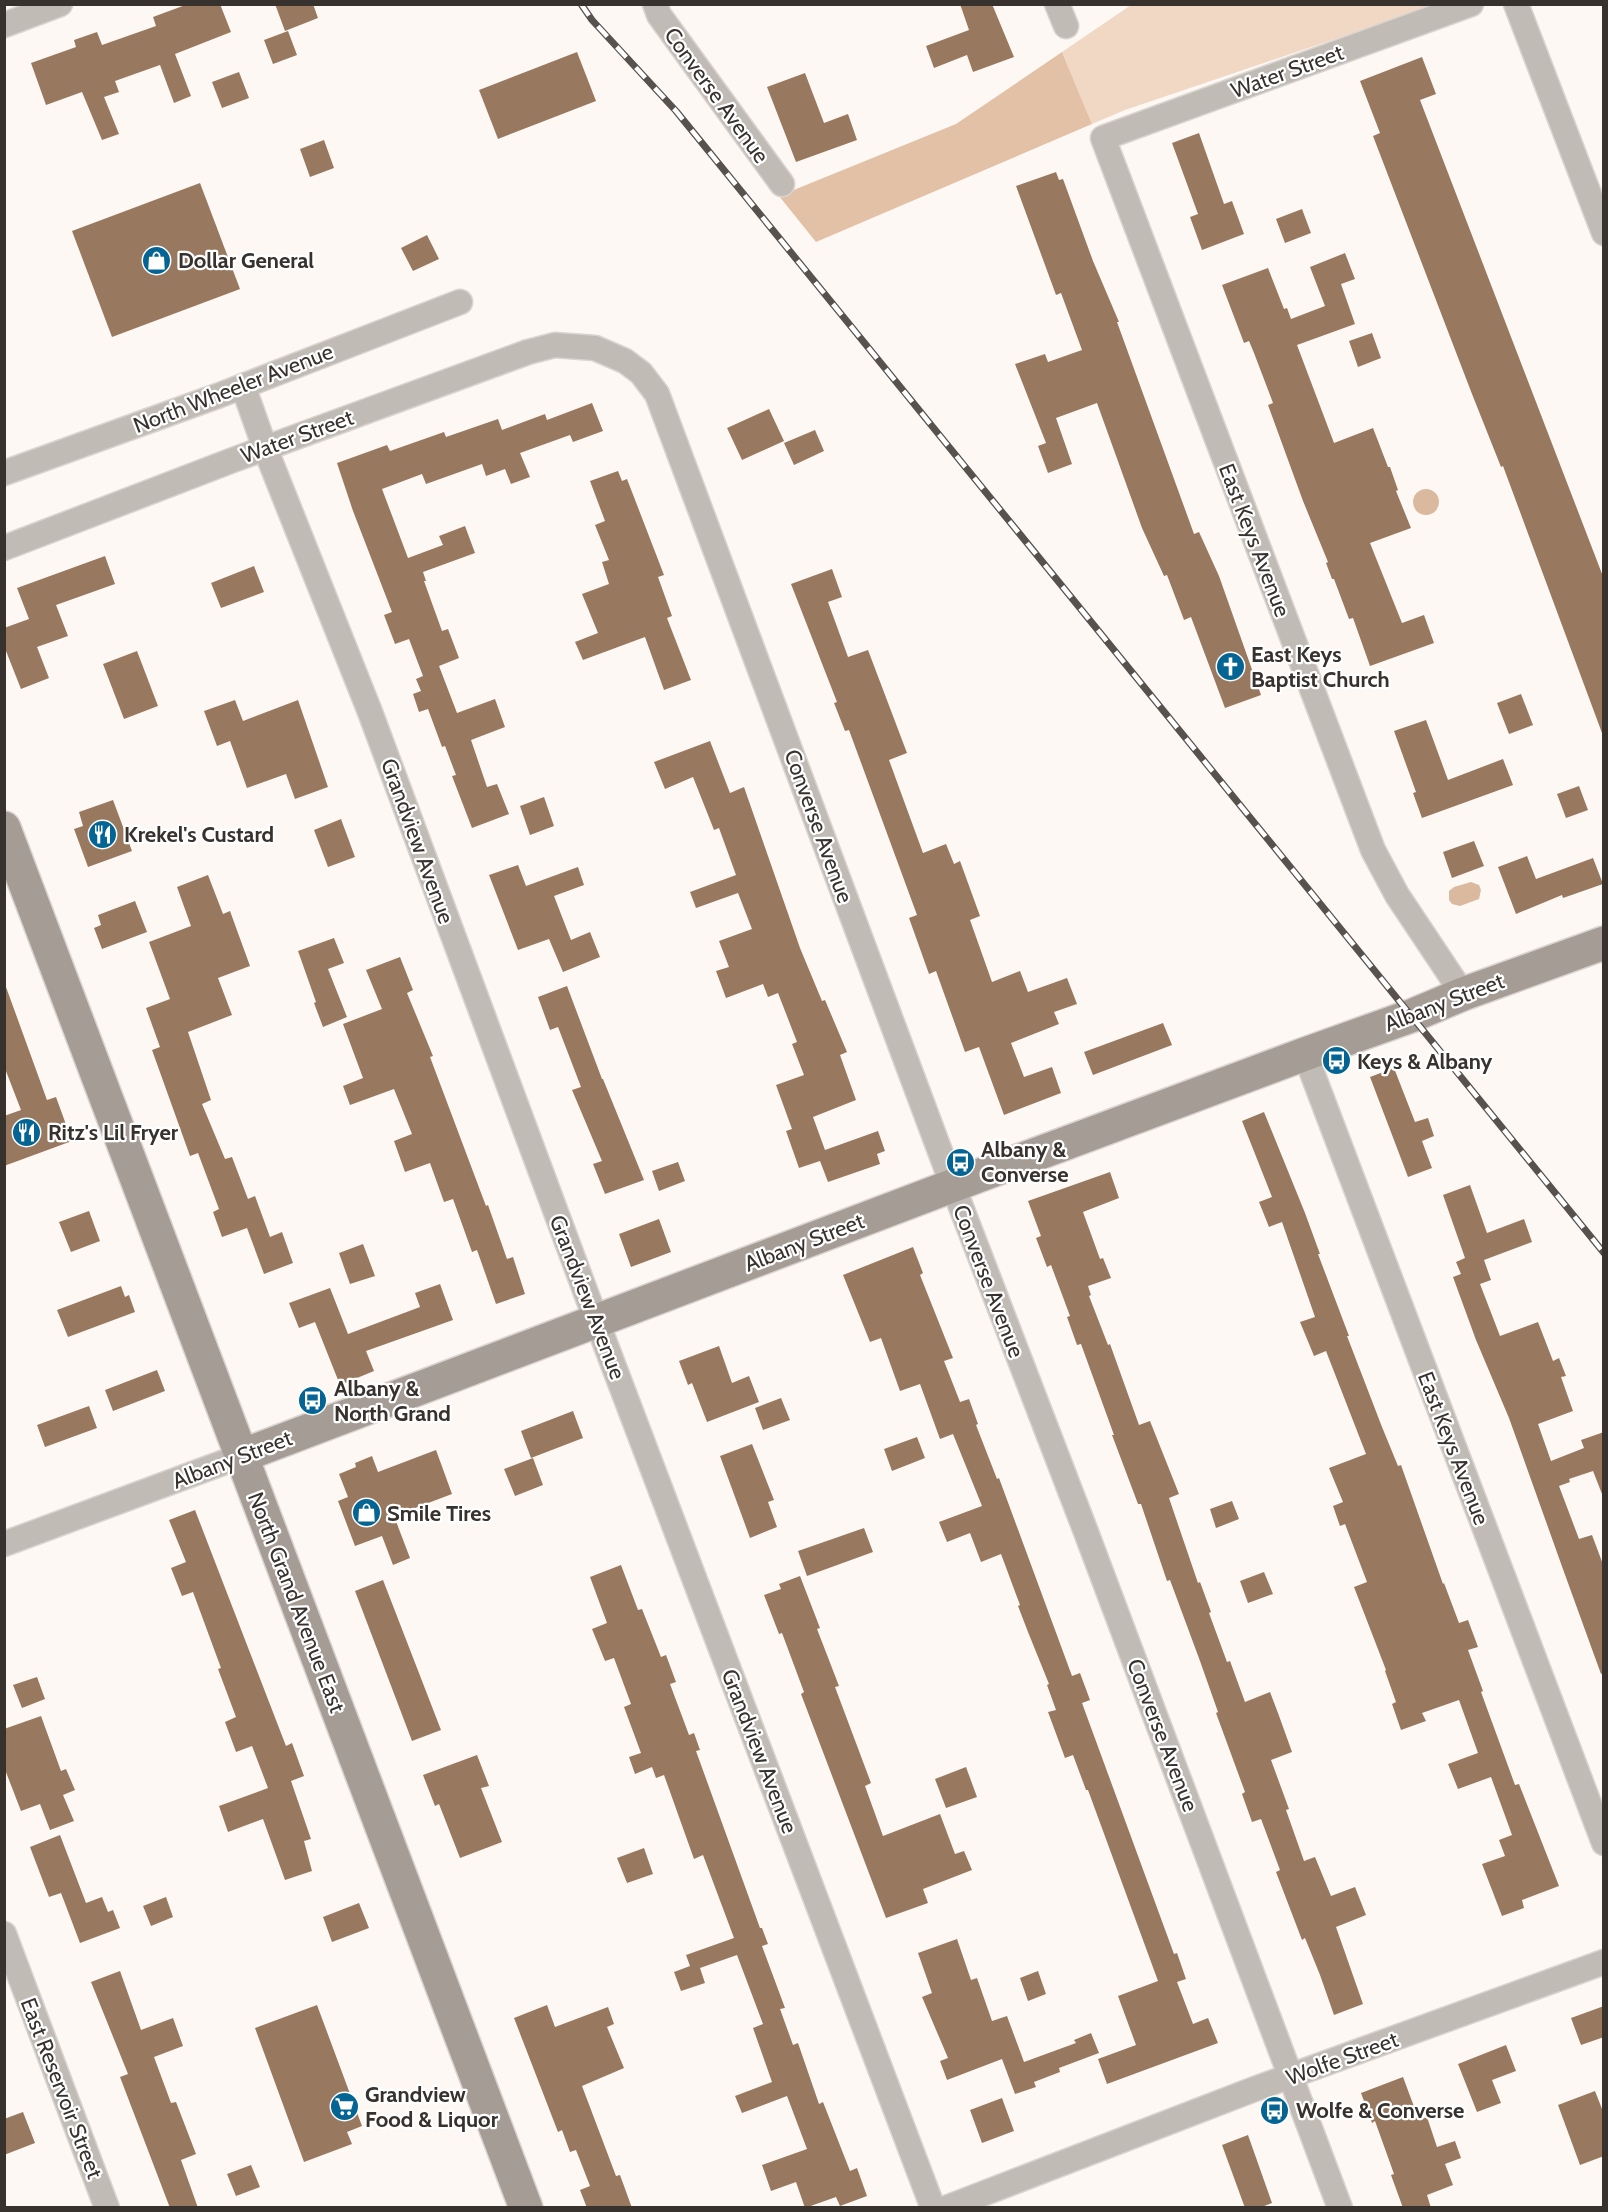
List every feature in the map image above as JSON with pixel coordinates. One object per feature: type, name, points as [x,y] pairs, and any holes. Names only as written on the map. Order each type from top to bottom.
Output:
[{"type":"street","points":[[4,25],[60,4]]},
{"type":"street","name":"Converse Avenue","points":[[655,4],[659,15],[782,184]]},
{"type":"street","name":"Water Street","points":[[1103,138],[1472,4]]},
{"type":"street","points":[[1516,4],[1604,233]]},
{"type":"street","name":"East Keys Avenue","points":[[1103,138],[1373,850],[1397,895],[1462,994]]},
{"type":"street","name":"North Wheeler Avenue","points":[[4,473],[243,386],[460,302]]},
{"type":"street","name":"Water Street","points":[[4,548],[265,448],[528,352],[555,345],[595,348]]},
{"type":"street","name":"Converse Avenue","points":[[595,348],[625,361],[641,373],[657,394],[952,1186],[1340,2208]]},
{"type":"street","name":"Grandview Avenue","points":[[243,386],[265,448],[370,712],[596,1322],[933,2208]]},
{"type":"street","name":"North Grand Avenue East","points":[[4,828],[526,2208]]},
{"type":"street","name":"Albany Street","points":[[4,1544],[952,1186],[1411,1016],[1462,994],[1604,943]]},
{"type":"street","name":"East Keys Avenue","points":[[1305,1054],[1604,1843]]},
{"type":"street","name":"East Reservoir Street","points":[[4,1934],[107,2208]]},
{"type":"street","name":"Wolfe Street","points":[[946,2208],[1291,2076],[1604,1962]]},
{"type":"shaded area","points":[[1131,5],[1436,5],[1125,110],[1092,124],[1062,52]]},
{"type":"shaded area","points":[[1062,52],[1092,124],[816,242],[779,196],[956,124]]},
{"type":"shaded area","points":[[1426,489],[1435,493],[1439,502],[1435,511],[1426,515],[1417,511],[1413,502],[1417,493]]},
{"type":"shaded area","points":[[1471,882],[1479,885],[1481,890],[1479,899],[1460,906],[1452,904],[1449,900],[1449,891],[1454,887]]},
{"type":"building","points":[[188,4],[220,4],[231,32],[175,54],[191,96],[174,103],[160,65],[115,81],[119,92],[104,97],[119,134],[102,140],[82,92],[46,105],[31,63],[76,47],[74,40],[97,32],[102,45],[156,26],[153,17]]},
{"type":"building","points":[[275,4],[313,4],[318,18],[285,31]]},
{"type":"building","points":[[960,4],[992,4],[1014,57],[973,72],[967,55],[934,68],[926,46],[969,30]]},
{"type":"building","points":[[288,31],[297,55],[273,64],[264,40]]},
{"type":"building","points":[[577,52],[596,101],[498,139],[479,90]]},
{"type":"building","points":[[1422,57],[1436,94],[1420,100],[1604,579],[1604,732],[1602,733],[1503,466],[1501,467],[1472,394],[1373,136],[1380,133],[1360,81]]},
{"type":"building","points":[[239,72],[249,98],[222,108],[212,82]]},
{"type":"building","points":[[805,73],[824,123],[848,114],[857,140],[796,162],[767,87]]},
{"type":"building","points":[[1199,133],[1224,204],[1232,201],[1244,234],[1202,250],[1190,217],[1198,214],[1172,143]]},
{"type":"building","points":[[324,140],[334,168],[310,177],[300,149]]},
{"type":"building","points":[[1056,172],[1059,180],[1063,179],[1093,261],[1119,322],[1117,322],[1194,534],[1199,532],[1219,576],[1261,695],[1225,708],[1191,617],[1184,620],[1167,575],[1164,576],[1142,528],[1097,403],[1056,418],[1072,464],[1048,473],[1038,446],[1046,443],[1015,364],[1045,354],[1048,362],[1082,350],[1061,293],[1056,295],[1016,186]]},
{"type":"building","points":[[200,183],[240,289],[112,337],[72,231]]},
{"type":"building","points":[[1302,209],[1311,233],[1285,243],[1276,219]]},
{"type":"building","points":[[427,235],[439,259],[413,271],[401,248]]},
{"type":"building","points":[[1345,253],[1355,279],[1341,284],[1355,324],[1297,345],[1334,443],[1373,428],[1388,467],[1390,467],[1398,490],[1396,491],[1411,528],[1370,543],[1402,623],[1424,615],[1434,643],[1370,666],[1353,618],[1349,619],[1334,579],[1332,579],[1326,563],[1328,562],[1303,501],[1268,405],[1273,403],[1254,353],[1249,341],[1244,343],[1222,285],[1268,268],[1284,309],[1287,308],[1291,319],[1325,306],[1310,267]]},
{"type":"building","points":[[1372,333],[1381,358],[1358,367],[1349,341]]},
{"type":"building","points":[[592,403],[603,431],[573,442],[570,435],[520,453],[530,477],[511,484],[505,469],[486,476],[482,464],[426,484],[422,474],[382,489],[408,558],[443,545],[439,536],[465,526],[475,553],[423,572],[426,581],[424,581],[442,631],[448,629],[459,658],[439,666],[457,713],[495,699],[505,727],[471,740],[487,787],[497,784],[509,814],[472,828],[452,776],[456,775],[445,746],[442,747],[428,709],[419,712],[413,694],[421,691],[416,679],[423,676],[409,639],[395,644],[384,615],[392,612],[337,463],[387,445],[390,451],[444,432],[446,437],[498,419],[502,430],[545,414],[547,420]]},
{"type":"building","points":[[769,409],[784,441],[742,460],[727,428]]},
{"type":"building","points":[[815,430],[824,451],[794,465],[784,443]]},
{"type":"building","points":[[618,471],[622,481],[627,479],[664,575],[658,577],[672,616],[667,618],[691,680],[664,690],[645,637],[583,660],[575,642],[598,633],[582,594],[609,584],[602,562],[609,560],[595,525],[605,521],[590,481]]},
{"type":"building","points":[[105,556],[115,584],[56,605],[68,636],[37,647],[49,678],[21,689],[4,646],[4,628],[29,619],[17,588]]},
{"type":"building","points":[[254,566],[264,592],[221,608],[211,583]]},
{"type":"building","points":[[832,569],[842,597],[828,602],[848,657],[868,650],[907,753],[889,760],[923,853],[946,844],[954,864],[960,861],[980,916],[970,920],[992,982],[1020,971],[1028,992],[1067,978],[1077,1004],[1054,1012],[1059,1024],[1011,1043],[1024,1077],[1052,1067],[1061,1093],[1004,1115],[979,1047],[965,1052],[936,971],[929,974],[909,918],[917,915],[849,730],[845,731],[834,703],[837,702],[791,584]]},
{"type":"building","points":[[137,651],[158,706],[124,719],[103,664]]},
{"type":"building","points":[[1521,694],[1533,725],[1509,734],[1497,703]]},
{"type":"building","points":[[235,700],[243,721],[298,700],[328,787],[295,799],[286,774],[247,788],[230,741],[217,746],[204,711]]},
{"type":"building","points":[[1426,720],[1448,780],[1503,759],[1513,785],[1422,818],[1413,793],[1416,792],[1394,731]]},
{"type":"building","points":[[710,741],[730,793],[744,787],[800,948],[847,1052],[840,1055],[856,1100],[813,1117],[825,1150],[878,1131],[885,1151],[877,1154],[880,1164],[828,1182],[820,1161],[799,1168],[786,1131],[792,1129],[776,1085],[804,1075],[792,1044],[797,1042],[778,993],[768,997],[763,984],[726,998],[716,971],[729,967],[719,941],[752,929],[738,893],[696,908],[690,892],[736,875],[719,828],[714,830],[693,777],[665,789],[654,762]]},
{"type":"building","points":[[1579,786],[1588,810],[1566,818],[1557,794]]},
{"type":"building","points":[[544,797],[554,826],[530,835],[520,806]]},
{"type":"building","points":[[113,800],[132,851],[88,867],[74,829],[83,826],[79,812]]},
{"type":"building","points":[[341,819],[355,857],[328,867],[314,830]]},
{"type":"building","points":[[1474,841],[1484,866],[1452,878],[1443,852]]},
{"type":"building","points":[[1527,856],[1536,879],[1593,858],[1603,884],[1563,898],[1562,895],[1516,914],[1498,867]]},
{"type":"building","points":[[518,865],[526,886],[578,867],[584,885],[554,896],[571,940],[590,932],[600,957],[563,972],[549,939],[518,950],[489,875]]},
{"type":"building","points":[[208,875],[223,914],[230,911],[250,966],[218,978],[232,1015],[188,1032],[211,1100],[202,1104],[225,1159],[232,1157],[248,1199],[255,1196],[270,1237],[282,1232],[293,1263],[264,1274],[247,1228],[222,1237],[213,1212],[219,1209],[198,1153],[190,1156],[152,1050],[160,1047],[146,1008],[170,999],[149,942],[191,926],[177,887]]},
{"type":"building","points":[[135,901],[147,932],[102,949],[94,928],[101,925],[98,915]]},
{"type":"building","points":[[334,938],[344,963],[328,969],[347,1017],[323,1027],[298,951]]},
{"type":"building","points":[[400,957],[413,990],[407,993],[433,1056],[430,1057],[507,1259],[513,1257],[525,1294],[496,1304],[477,1250],[472,1252],[453,1199],[444,1202],[430,1163],[405,1172],[394,1141],[412,1134],[394,1089],[350,1105],[343,1086],[363,1078],[343,1024],[382,1009],[366,970]]},
{"type":"building","points":[[567,986],[644,1180],[605,1194],[593,1164],[602,1161],[572,1090],[581,1087],[558,1027],[550,1030],[538,997]]},
{"type":"building","points":[[6,987],[47,1100],[56,1097],[72,1141],[4,1166],[4,1116],[21,1110],[4,1066],[4,988]]},
{"type":"building","points":[[1163,1023],[1172,1045],[1093,1075],[1084,1052]]},
{"type":"building","points":[[1394,1068],[1415,1122],[1428,1118],[1434,1136],[1422,1141],[1432,1168],[1408,1177],[1370,1077]]},
{"type":"building","points":[[1264,1112],[1305,1213],[1349,1336],[1347,1336],[1382,1427],[1398,1466],[1401,1465],[1443,1584],[1459,1623],[1468,1620],[1478,1647],[1468,1650],[1483,1691],[1481,1692],[1515,1785],[1519,1784],[1559,1886],[1522,1900],[1524,1908],[1502,1916],[1482,1864],[1505,1856],[1499,1840],[1512,1835],[1491,1777],[1458,1789],[1448,1764],[1478,1753],[1459,1700],[1422,1713],[1426,1721],[1401,1730],[1392,1704],[1396,1702],[1386,1670],[1354,1587],[1367,1582],[1345,1524],[1340,1526],[1333,1506],[1343,1502],[1329,1468],[1366,1454],[1326,1351],[1314,1356],[1300,1322],[1315,1317],[1282,1222],[1269,1227],[1259,1202],[1272,1197],[1242,1121]]},
{"type":"building","points":[[678,1162],[685,1181],[659,1191],[652,1171]]},
{"type":"building","points":[[1110,1172],[1119,1198],[1083,1212],[1100,1259],[1103,1258],[1111,1278],[1088,1286],[1091,1295],[1089,1296],[1108,1345],[1110,1344],[1139,1425],[1150,1421],[1179,1494],[1169,1498],[1227,1662],[1230,1661],[1245,1702],[1270,1692],[1278,1713],[1292,1752],[1271,1760],[1289,1809],[1286,1810],[1304,1861],[1315,1857],[1331,1896],[1355,1887],[1366,1915],[1336,1927],[1363,2004],[1334,2015],[1305,1938],[1302,1940],[1276,1872],[1280,1870],[1261,1819],[1252,1822],[1242,1794],[1245,1792],[1200,1661],[1170,1580],[1167,1581],[1141,1504],[1138,1504],[1112,1435],[1114,1435],[1081,1344],[1077,1345],[1067,1317],[1070,1316],[1051,1265],[1047,1267],[1036,1238],[1041,1236],[1028,1201]]},
{"type":"building","points":[[1470,1185],[1487,1233],[1524,1219],[1532,1242],[1484,1260],[1491,1280],[1480,1284],[1500,1336],[1538,1322],[1553,1361],[1559,1358],[1566,1376],[1561,1377],[1573,1411],[1538,1424],[1551,1461],[1584,1448],[1581,1440],[1604,1432],[1604,1494],[1602,1494],[1593,1471],[1569,1479],[1570,1482],[1559,1486],[1579,1539],[1592,1535],[1604,1567],[1604,1673],[1601,1674],[1509,1418],[1476,1340],[1453,1277],[1461,1274],[1456,1262],[1465,1258],[1443,1195]]},
{"type":"building","points":[[89,1211],[100,1241],[71,1252],[59,1222]]},
{"type":"building","points":[[659,1219],[671,1252],[631,1267],[619,1234]]},
{"type":"building","points":[[363,1244],[375,1276],[350,1284],[339,1253]]},
{"type":"building","points":[[913,1247],[923,1273],[920,1275],[953,1358],[944,1361],[960,1402],[969,1399],[978,1424],[976,1425],[997,1479],[999,1478],[1072,1676],[1080,1673],[1090,1700],[1082,1703],[1174,1954],[1177,1953],[1186,1979],[1177,1982],[1193,2024],[1208,2018],[1218,2043],[1107,2084],[1098,2059],[1136,2045],[1118,1996],[1158,1981],[1088,1790],[1086,1790],[1073,1755],[1065,1758],[1048,1712],[1056,1710],[1047,1685],[1049,1684],[1018,1606],[1020,1605],[1001,1554],[981,1562],[970,1533],[947,1542],[939,1522],[982,1506],[953,1434],[940,1439],[920,1384],[900,1391],[881,1338],[870,1342],[843,1275]]},
{"type":"building","points":[[440,1284],[453,1320],[366,1351],[374,1371],[340,1385],[315,1322],[299,1328],[289,1303],[330,1288],[348,1334],[420,1307],[415,1293]]},
{"type":"building","points":[[121,1286],[125,1297],[129,1295],[135,1312],[68,1337],[57,1310]]},
{"type":"building","points":[[719,1346],[732,1383],[749,1376],[759,1402],[707,1422],[692,1383],[688,1385],[679,1361]]},
{"type":"building","points":[[157,1370],[165,1391],[113,1411],[105,1390]]},
{"type":"building","points":[[781,1398],[790,1420],[763,1430],[755,1408]]},
{"type":"building","points":[[89,1406],[97,1428],[45,1447],[37,1425]]},
{"type":"building","points":[[573,1411],[583,1438],[531,1458],[521,1431]]},
{"type":"building","points":[[917,1437],[925,1458],[892,1471],[884,1449]]},
{"type":"building","points":[[752,1444],[774,1500],[768,1502],[777,1527],[750,1538],[720,1456]]},
{"type":"building","points":[[436,1450],[452,1494],[394,1516],[410,1558],[393,1565],[382,1536],[355,1546],[338,1501],[348,1497],[339,1474],[356,1467],[355,1463],[372,1456],[378,1472]]},
{"type":"building","points":[[533,1458],[543,1485],[515,1496],[504,1469]]},
{"type":"building","points":[[1232,1501],[1239,1519],[1216,1528],[1210,1509]]},
{"type":"building","points":[[195,1510],[286,1746],[292,1743],[304,1776],[291,1781],[311,1839],[304,1841],[312,1871],[285,1880],[263,1819],[228,1832],[219,1806],[268,1788],[252,1746],[236,1752],[225,1722],[236,1717],[218,1669],[221,1668],[193,1592],[182,1596],[171,1568],[186,1562],[169,1520]]},
{"type":"building","points":[[864,1528],[873,1552],[807,1576],[798,1551]]},
{"type":"building","points":[[621,1565],[638,1610],[642,1609],[661,1657],[666,1655],[676,1682],[670,1684],[689,1735],[694,1733],[700,1750],[696,1751],[760,1928],[768,1944],[762,1946],[785,2008],[780,2009],[793,2045],[798,2043],[819,2104],[823,2102],[850,2171],[857,2168],[867,2196],[840,2206],[836,2197],[805,2208],[796,2182],[771,2191],[762,2165],[807,2149],[787,2096],[742,2113],[735,2096],[772,2082],[753,2028],[763,2024],[737,1955],[700,1968],[705,1983],[681,1991],[674,1972],[690,1966],[686,1955],[734,1938],[703,1855],[694,1859],[664,1775],[656,1778],[652,1767],[635,1774],[629,1757],[641,1753],[624,1707],[631,1704],[614,1658],[605,1661],[592,1629],[607,1623],[590,1577]]},
{"type":"building","points":[[1264,1572],[1273,1594],[1248,1603],[1240,1581]]},
{"type":"building","points":[[800,1576],[839,1686],[835,1687],[871,1783],[865,1786],[883,1836],[940,1814],[955,1854],[964,1851],[972,1870],[923,1889],[928,1903],[886,1918],[801,1694],[804,1692],[782,1633],[779,1634],[764,1595],[781,1589],[779,1584]]},
{"type":"building","points":[[383,1580],[441,1730],[412,1741],[355,1591]]},
{"type":"building","points":[[37,1677],[45,1699],[22,1708],[13,1685]]},
{"type":"building","points":[[41,1716],[61,1771],[66,1769],[75,1790],[63,1795],[74,1821],[50,1830],[40,1804],[21,1811],[4,1767],[4,1729]]},
{"type":"building","points":[[477,1755],[489,1786],[481,1788],[502,1842],[460,1858],[439,1804],[435,1806],[423,1775]]},
{"type":"building","points":[[966,1767],[977,1797],[946,1808],[935,1779]]},
{"type":"building","points":[[60,1835],[86,1903],[102,1897],[108,1912],[113,1910],[120,1928],[80,1943],[61,1893],[49,1897],[30,1847]]},
{"type":"building","points":[[644,1848],[653,1874],[627,1883],[617,1858]]},
{"type":"building","points":[[166,1897],[173,1917],[151,1926],[143,1906]]},
{"type":"building","points":[[359,1903],[369,1928],[332,1942],[323,1917]]},
{"type":"building","points":[[957,1939],[971,1980],[977,1978],[992,2021],[1007,2016],[1024,2062],[1076,2043],[1074,2040],[1091,2033],[1099,2053],[1059,2068],[1060,2072],[1034,2082],[1036,2087],[1015,2094],[1002,2059],[947,2080],[940,2061],[948,2058],[922,1997],[932,1993],[918,1953]]},
{"type":"building","points":[[120,1971],[141,2030],[173,2018],[183,2046],[154,2057],[171,2103],[176,2102],[196,2154],[181,2160],[198,2208],[170,2208],[120,2077],[128,2074],[91,1982]]},
{"type":"building","points":[[1038,1971],[1046,1994],[1028,2001],[1020,1978]]},
{"type":"building","points":[[317,2005],[362,2126],[347,2132],[352,2144],[304,2162],[255,2028]]},
{"type":"building","points":[[547,2005],[555,2027],[608,2007],[614,2024],[607,2027],[624,2068],[582,2086],[616,2176],[620,2175],[632,2208],[587,2208],[580,2190],[590,2186],[576,2150],[570,2152],[562,2130],[558,2132],[514,2018]]},
{"type":"building","points":[[1604,2006],[1604,2037],[1581,2045],[1571,2018]]},
{"type":"building","points":[[1506,2045],[1516,2071],[1492,2080],[1501,2103],[1477,2112],[1458,2064]]},
{"type":"building","points":[[1403,2077],[1419,2120],[1427,2117],[1437,2147],[1455,2141],[1461,2158],[1445,2164],[1453,2185],[1427,2195],[1431,2208],[1403,2208],[1391,2175],[1394,2174],[1375,2121],[1372,2123],[1361,2093]]},
{"type":"building","points":[[1595,2091],[1604,2114],[1604,2156],[1580,2165],[1558,2105]]},
{"type":"building","points":[[1002,2098],[1014,2131],[982,2143],[970,2110]]},
{"type":"building","points":[[23,2112],[35,2143],[4,2155],[4,2119]]},
{"type":"building","points":[[1248,2135],[1272,2203],[1259,2208],[1245,2208],[1222,2145]]},
{"type":"building","points":[[251,2165],[260,2187],[236,2196],[227,2174]]},
{"type":"railway","points":[[581,4],[592,20],[676,111],[1604,1253]]},
{"type":"place","name":"Dollar General","points":[[157,260]]},
{"type":"place","name":"East Keys Baptist Church","points":[[1230,667]]},
{"type":"place","name":"Krekel's Custard","points":[[103,834]]},
{"type":"place","name":"Keys & Albany","points":[[1336,1061]]},
{"type":"place","name":"Ritz's Lil Fryer","points":[[27,1132]]},
{"type":"place","name":"Albany & Converse","points":[[960,1162]]},
{"type":"place","name":"Albany & North Grand","points":[[313,1401]]},
{"type":"place","name":"Smile Tires","points":[[366,1513]]},
{"type":"place","name":"Grandview Food & Liquor","points":[[344,2107]]},
{"type":"place","name":"Wolfe & Converse","points":[[1275,2110]]}]
